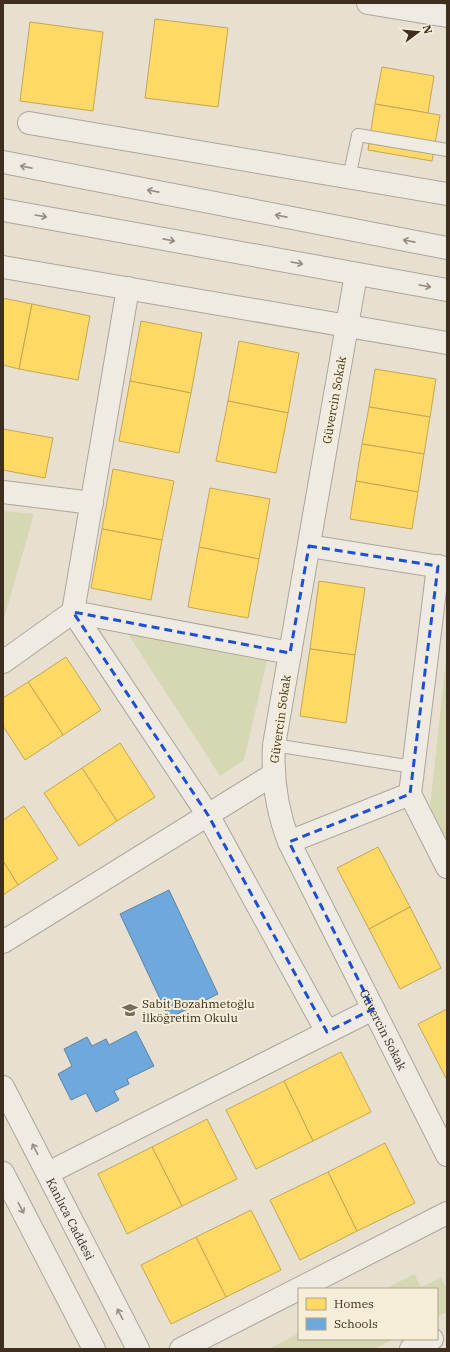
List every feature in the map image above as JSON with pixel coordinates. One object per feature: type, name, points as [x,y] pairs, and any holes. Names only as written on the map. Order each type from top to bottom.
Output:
[{"type":"street","points":[[368,3],[447,16]]},
{"type":"street","points":[[29,123],[447,194]]},
{"type":"street","points":[[3,162],[447,248]]},
{"type":"street","points":[[3,210],[447,290]]},
{"type":"street","points":[[3,267],[447,343]]},
{"type":"street","name":"Güvercin Sokak","points":[[356,274],[274,745],[274,774],[277,804],[289,842],[447,1154]]},
{"type":"street","points":[[128,288],[74,612],[208,815],[327,1032]]},
{"type":"street","points":[[3,492],[92,503]]},
{"type":"street","points":[[309,546],[443,567],[410,794],[447,867]]},
{"type":"street","points":[[3,662],[74,612],[290,653]]},
{"type":"street","points":[[3,942],[274,774]]},
{"type":"street","points":[[289,842],[410,794]]},
{"type":"street","points":[[48,1173],[373,1009]]},
{"type":"street","name":"Kanlıca Caddesi","points":[[3,1087],[138,1349]]},
{"type":"street","points":[[3,1173],[94,1349]]},
{"type":"street","points":[[300,1288],[447,1213]]},
{"type":"street","points":[[181,1349],[298,1289]]},
{"type":"street","points":[[438,1336],[447,1332]]},
{"type":"street","points":[[411,1349],[430,1340]]},
{"type":"lane","points":[[349,178],[358,135],[447,150]]},
{"type":"lane","points":[[274,745],[413,766]]},
{"type":"highlighted area","points":[[309,546],[438,566],[410,794],[289,842],[373,1009],[327,1032],[208,815],[73,612],[290,653]]},
{"type":"green space","points":[[3,511],[34,514],[3,622]]},
{"type":"green space","points":[[128,634],[267,661],[244,760],[220,776]]},
{"type":"green space","points":[[447,650],[447,841],[430,807]]},
{"type":"green space","points":[[414,1274],[421,1287],[441,1278],[447,1289],[447,1312],[438,1316],[438,1288],[387,1288]]},
{"type":"green space","points":[[298,1334],[298,1340],[392,1340],[374,1349],[269,1349]]},
{"type":"building: Homes","points":[[155,19],[228,28],[218,107],[145,98]]},
{"type":"building: Homes","points":[[30,22],[103,32],[93,111],[20,101]]},
{"type":"building: Homes","points":[[382,67],[434,76],[428,113],[375,104]]},
{"type":"building: Homes","points":[[375,104],[440,115],[432,161],[368,150]]},
{"type":"building: Homes","points":[[3,298],[32,304],[19,369],[3,365]]},
{"type":"building: Homes","points":[[32,304],[90,316],[78,380],[19,369]]},
{"type":"building: Homes","points":[[141,321],[202,333],[191,393],[130,381]]},
{"type":"building: Homes","points":[[239,341],[299,353],[288,413],[228,401]]},
{"type":"building: Homes","points":[[375,369],[436,379],[430,417],[369,407]]},
{"type":"building: Homes","points":[[130,381],[191,393],[179,453],[119,441]]},
{"type":"building: Homes","points":[[228,401],[288,413],[276,473],[216,461]]},
{"type":"building: Homes","points":[[369,407],[430,417],[424,454],[362,444]]},
{"type":"building: Homes","points":[[3,429],[53,438],[45,478],[3,470]]},
{"type":"building: Homes","points":[[362,444],[424,454],[418,492],[356,481]]},
{"type":"building: Homes","points":[[113,469],[174,481],[162,540],[102,529]]},
{"type":"building: Homes","points":[[356,481],[418,492],[412,529],[350,519]]},
{"type":"building: Homes","points":[[210,488],[270,499],[259,559],[199,547]]},
{"type":"building: Homes","points":[[102,529],[162,540],[151,600],[91,588]]},
{"type":"building: Homes","points":[[199,547],[259,559],[248,618],[188,607]]},
{"type":"building: Homes","points":[[319,581],[365,588],[355,655],[310,649]]},
{"type":"building: Homes","points":[[310,649],[355,655],[346,723],[300,716]]},
{"type":"building: Homes","points":[[66,657],[101,710],[63,735],[28,682]]},
{"type":"building: Homes","points":[[28,682],[63,735],[25,760],[3,726],[3,698]]},
{"type":"building: Homes","points":[[120,743],[155,797],[117,821],[82,768]]},
{"type":"building: Homes","points":[[82,768],[117,821],[79,846],[44,793]]},
{"type":"building: Homes","points":[[24,806],[58,859],[18,885],[3,861],[3,820]]},
{"type":"building: Homes","points":[[378,847],[410,907],[369,929],[337,868]]},
{"type":"building: Homes","points":[[3,861],[18,885],[3,895]]},
{"type":"building: Homes","points":[[410,907],[441,968],[400,989],[369,929]]},
{"type":"building: Homes","points":[[447,1009],[447,1080],[418,1024]]},
{"type":"building: Homes","points":[[341,1052],[371,1112],[313,1141],[284,1081]]},
{"type":"building: Homes","points":[[284,1081],[313,1141],[256,1169],[226,1110]]},
{"type":"building: Homes","points":[[207,1119],[237,1179],[182,1206],[152,1147]]},
{"type":"building: Homes","points":[[385,1143],[415,1203],[357,1231],[328,1172]]},
{"type":"building: Homes","points":[[152,1147],[182,1206],[127,1234],[98,1174]]},
{"type":"building: Homes","points":[[328,1172],[357,1231],[300,1260],[270,1200]]},
{"type":"building: Homes","points":[[251,1210],[281,1270],[226,1297],[196,1237]]},
{"type":"building: Homes","points":[[196,1237],[226,1297],[171,1324],[141,1265]]},
{"type":"building: Schools","points":[[169,890],[218,994],[169,1018],[120,914]]},
{"type":"building: Schools","points":[[136,1031],[154,1066],[127,1079],[129,1084],[114,1091],[119,1100],[96,1112],[86,1093],[71,1100],[58,1074],[72,1066],[64,1049],[87,1037],[92,1046],[106,1039],[109,1045]]},
{"type":"place","name":"Sabit Bozahmetoğlu İlköğretim Okulu","points":[[130,1010]]}]
